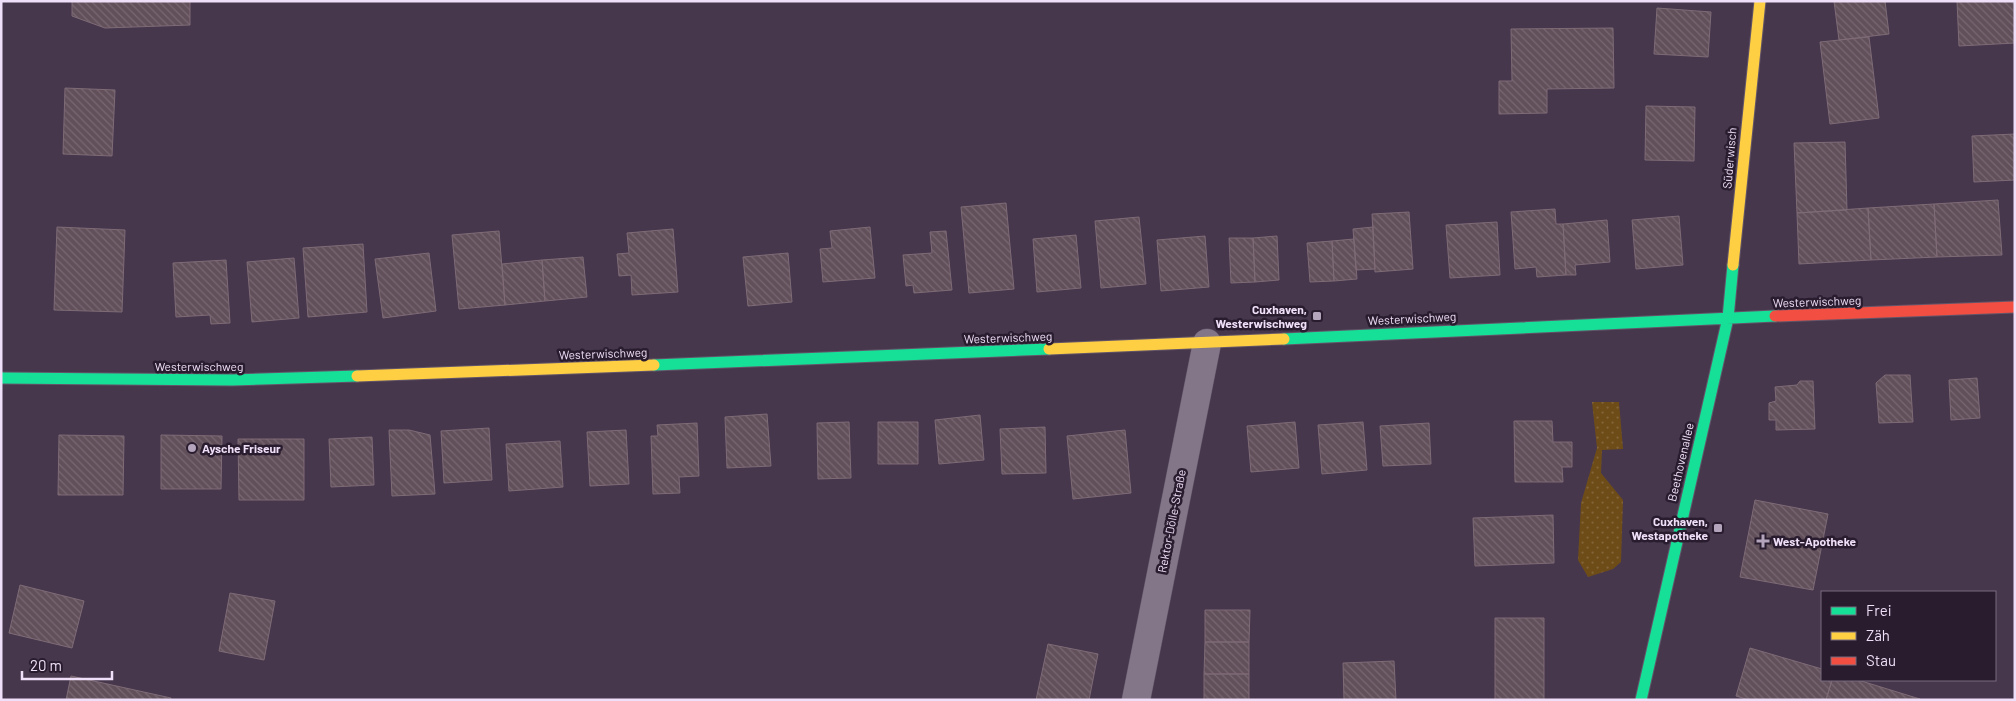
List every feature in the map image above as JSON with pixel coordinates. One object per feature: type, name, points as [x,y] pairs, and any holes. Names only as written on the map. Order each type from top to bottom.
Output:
[{"type":"street","name":"Süderwisch","points":[[1728,318],[1760,1]]},
{"type":"street","name":"Westerwischweg","points":[[1,378],[232,380],[1207,343],[1728,318],[2015,307]]},
{"type":"street","name":"Beethovenallee","points":[[1641,700],[1728,318]]},
{"type":"street","name":"Rektor-Dölle-Straße","points":[[1136,700],[1207,343]]},
{"type":"shaded area","points":[[1592,402],[1619,402],[1623,449],[1602,450],[1601,473],[1623,500],[1621,562],[1613,569],[1588,577],[1578,560],[1581,503],[1597,448]]},
{"type":"building","points":[[72,1],[190,1],[190,25],[105,28],[72,16]]},
{"type":"building","points":[[1834,1],[1885,1],[1889,34],[1839,40]]},
{"type":"building","points":[[1957,1],[2015,1],[2015,43],[1959,46]]},
{"type":"building","points":[[1657,8],[1711,12],[1708,57],[1654,54]]},
{"type":"building","points":[[1613,28],[1614,88],[1547,89],[1547,113],[1499,114],[1499,81],[1512,81],[1511,29]]},
{"type":"building","points":[[1869,37],[1879,118],[1830,124],[1820,42]]},
{"type":"building","points":[[65,88],[115,90],[112,156],[63,154]]},
{"type":"building","points":[[1646,106],[1695,107],[1694,161],[1645,160]]},
{"type":"building","points":[[2015,134],[2015,180],[1974,182],[1972,136]]},
{"type":"building","points":[[1845,142],[1847,210],[1797,213],[1794,143]]},
{"type":"building","points":[[1998,200],[2002,255],[1937,257],[1934,204]]},
{"type":"building","points":[[1006,203],[1014,289],[969,293],[961,207]]},
{"type":"building","points":[[1934,204],[1937,257],[1871,260],[1868,208]]},
{"type":"building","points":[[1868,208],[1871,260],[1799,264],[1797,213]]},
{"type":"building","points":[[1555,209],[1556,224],[1563,224],[1566,275],[1537,277],[1536,267],[1515,269],[1511,212]]},
{"type":"building","points":[[1409,212],[1413,269],[1375,272],[1372,214]]},
{"type":"building","points":[[1679,216],[1683,265],[1636,269],[1632,220]]},
{"type":"building","points":[[1139,217],[1146,284],[1101,288],[1095,221]]},
{"type":"building","points":[[1607,220],[1610,262],[1575,265],[1576,275],[1566,275],[1563,224]]},
{"type":"building","points":[[1497,222],[1500,275],[1450,278],[1446,225]]},
{"type":"building","points":[[57,227],[125,230],[122,312],[54,310]]},
{"type":"building","points":[[870,227],[875,278],[823,282],[820,249],[832,248],[830,231]]},
{"type":"building","points":[[1373,227],[1375,269],[1356,270],[1353,229]]},
{"type":"building","points":[[673,229],[678,292],[632,295],[631,275],[619,276],[617,254],[629,253],[627,233]]},
{"type":"building","points":[[499,231],[505,305],[459,309],[452,235]]},
{"type":"building","points":[[946,231],[952,290],[914,293],[913,285],[906,286],[903,255],[932,253],[930,232]]},
{"type":"building","points":[[1076,235],[1081,288],[1037,292],[1033,239]]},
{"type":"building","points":[[1205,236],[1209,287],[1161,291],[1157,240]]},
{"type":"building","points":[[1277,236],[1279,280],[1255,282],[1253,238]]},
{"type":"building","points":[[1229,238],[1253,238],[1255,282],[1231,283]]},
{"type":"building","points":[[1354,239],[1357,279],[1334,281],[1332,241]]},
{"type":"building","points":[[1332,241],[1334,281],[1310,282],[1307,243]]},
{"type":"building","points":[[363,244],[367,312],[308,317],[303,248]]},
{"type":"building","points":[[429,253],[436,311],[383,318],[375,259]]},
{"type":"building","points":[[788,253],[792,302],[748,306],[743,257]]},
{"type":"building","points":[[583,257],[587,297],[545,301],[542,260]]},
{"type":"building","points":[[294,258],[299,318],[252,322],[247,262]]},
{"type":"building","points":[[226,260],[230,323],[211,324],[210,315],[176,317],[173,263]]},
{"type":"building","points":[[542,260],[545,301],[505,305],[502,264]]},
{"type":"building","points":[[1885,375],[1910,375],[1913,422],[1879,423],[1876,383]]},
{"type":"building","points":[[1977,378],[1980,418],[1951,420],[1949,380]]},
{"type":"building","points":[[1800,381],[1813,381],[1815,429],[1776,430],[1776,420],[1769,420],[1769,403],[1776,401],[1775,387],[1797,385]]},
{"type":"building","points":[[767,414],[771,466],[727,468],[725,417]]},
{"type":"building","points":[[980,415],[984,460],[939,464],[935,420]]},
{"type":"building","points":[[1514,421],[1552,421],[1553,442],[1572,442],[1572,467],[1562,467],[1563,482],[1515,482]]},
{"type":"building","points":[[849,422],[851,478],[818,479],[817,423]]},
{"type":"building","points":[[878,422],[918,422],[918,464],[878,464]]},
{"type":"building","points":[[1295,422],[1299,468],[1251,472],[1247,426]]},
{"type":"building","points":[[1363,422],[1367,470],[1322,474],[1318,425]]},
{"type":"building","points":[[697,423],[699,476],[679,477],[680,493],[653,494],[651,436],[658,436],[657,425]]},
{"type":"building","points":[[1429,423],[1431,464],[1383,466],[1380,426]]},
{"type":"building","points":[[1045,427],[1046,473],[1002,474],[1000,429]]},
{"type":"building","points":[[489,428],[492,480],[444,483],[441,431]]},
{"type":"building","points":[[389,430],[409,430],[430,435],[435,494],[392,496]]},
{"type":"building","points":[[626,430],[629,484],[590,486],[587,432]]},
{"type":"building","points":[[1125,430],[1131,493],[1073,499],[1067,436]]},
{"type":"building","points":[[59,435],[124,436],[123,495],[58,495]]},
{"type":"building","points":[[161,435],[222,436],[221,489],[161,489]]},
{"type":"building","points":[[372,437],[374,485],[331,487],[329,439]]},
{"type":"building","points":[[238,439],[304,439],[304,500],[239,500]]},
{"type":"building","points":[[560,441],[563,487],[509,491],[506,444]]},
{"type":"building","points":[[1755,500],[1828,514],[1813,590],[1740,577]]},
{"type":"building","points":[[1553,515],[1554,563],[1475,566],[1473,518]]},
{"type":"building","points":[[20,585],[84,601],[72,648],[9,633]]},
{"type":"building","points":[[230,593],[275,601],[264,660],[219,651]]},
{"type":"building","points":[[1205,610],[1250,610],[1249,642],[1205,642]]},
{"type":"building","points":[[1495,618],[1544,618],[1544,700],[1495,700]]},
{"type":"building","points":[[1205,642],[1249,642],[1249,674],[1204,674]]},
{"type":"building","points":[[1048,644],[1098,654],[1089,700],[1036,700]]},
{"type":"building","points":[[1750,648],[1821,669],[1821,681],[1832,681],[1826,700],[1749,700],[1736,696]]},
{"type":"building","points":[[1394,661],[1396,700],[1344,700],[1343,663]]},
{"type":"building","points":[[1204,674],[1249,674],[1249,700],[1204,700]]},
{"type":"building","points":[[71,676],[171,698],[171,700],[66,700]]},
{"type":"building","points":[[1832,681],[1861,681],[1920,699],[1826,700]]},
{"type":"traffic: fast","points":[[1641,700],[1728,318],[1733,265]]},
{"type":"traffic: fast","points":[[1284,339],[1775,316]]},
{"type":"traffic: fast","points":[[654,365],[1049,349]]},
{"type":"traffic: fast","points":[[1,378],[232,380],[357,376]]},
{"type":"traffic: slow","points":[[1733,265],[1760,1]]},
{"type":"traffic: slow","points":[[1049,349],[1284,339]]},
{"type":"traffic: slow","points":[[357,376],[654,365]]},
{"type":"traffic: jam","points":[[1775,316],[2015,307]]},
{"type":"place","name":"Cuxhaven, Westerwischweg","points":[[1317,316]]},
{"type":"place","name":"Aysche Friseur","points":[[192,448]]},
{"type":"place","name":"Cuxhaven, Westapotheke","points":[[1718,528]]},
{"type":"place","name":"West-Apotheke","points":[[1763,541]]}]
